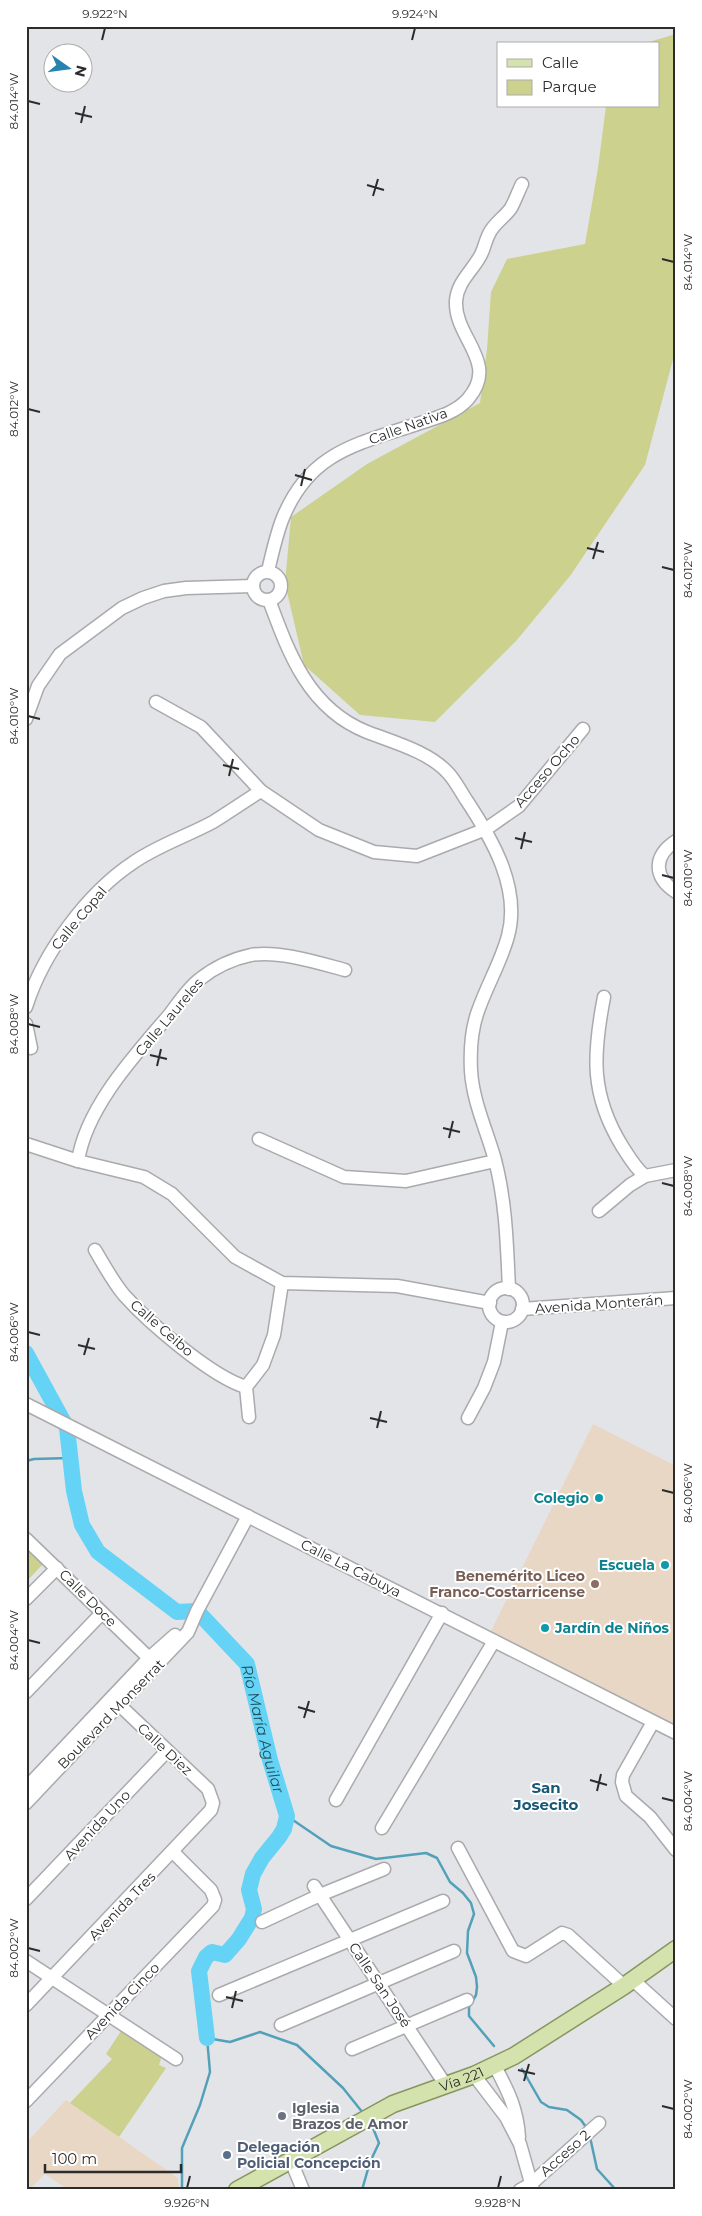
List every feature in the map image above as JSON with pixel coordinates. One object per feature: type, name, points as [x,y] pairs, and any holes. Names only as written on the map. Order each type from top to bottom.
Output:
[{"type":"main road","name":"Vía 221","points":[[237,2190],[392,2104],[474,2075],[514,2056],[628,1983],[676,1949]]},
{"type":"street","name":"Calle Nativa","points":[[268,571],[282,520],[297,491],[310,472],[340,452],[448,413],[467,400],[476,387],[480,375],[479,361],[461,328],[456,301],[464,278],[480,258],[489,232],[510,209],[522,184]]},
{"type":"street","points":[[268,571],[277,575],[282,583],[280,592],[273,599],[269,600],[260,598],[253,586],[256,577],[268,571]]},
{"type":"street","points":[[26,720],[38,686],[60,654],[122,608],[164,591],[186,588],[253,586]]},
{"type":"street","points":[[269,600],[291,659],[318,699],[364,731],[417,751],[448,773],[486,829],[508,881],[511,909],[508,935],[477,1012],[471,1041],[471,1073],[477,1105],[495,1161],[506,1226],[509,1289]]},
{"type":"street","name":"Acceso Ocho","points":[[156,702],[201,727],[261,791],[318,830],[374,852],[417,856],[486,829],[519,806],[583,729]]},
{"type":"street","name":"Calle Copal","points":[[26,1007],[54,946],[99,890],[134,862],[175,839],[212,822],[261,791]]},
{"type":"street","points":[[676,841],[664,850],[659,863],[660,875],[666,885],[676,892]]},
{"type":"street","name":"Calle Laureles","points":[[78,1161],[81,1145],[99,1107],[139,1051],[198,980],[221,964],[253,955],[296,957],[345,970]]},
{"type":"street","points":[[604,996],[596,1038],[596,1074],[604,1110],[612,1130],[636,1169],[645,1176]]},
{"type":"street","points":[[26,1024],[31,1048]]},
{"type":"street","points":[[259,1139],[344,1176],[406,1181],[495,1161]]},
{"type":"street","points":[[26,1144],[78,1161],[144,1177],[172,1194],[235,1257],[282,1282],[397,1286],[490,1303]]},
{"type":"street","points":[[599,1211],[630,1185],[645,1176],[676,1170]]},
{"type":"street","name":"Calle Ceibo","points":[[95,1250],[124,1295],[174,1342],[232,1383],[246,1387]]},
{"type":"street","points":[[250,1417],[246,1387],[263,1365],[274,1335],[282,1282]]},
{"type":"street","points":[[504,1289],[509,1289],[518,1294],[523,1304],[522,1309],[517,1318],[512,1321],[502,1322],[491,1313],[490,1303],[494,1294],[504,1289]]},
{"type":"street","name":"Avenida Monterán","points":[[522,1309],[676,1298]]},
{"type":"street","points":[[468,1418],[484,1388],[494,1362],[502,1322]]},
{"type":"street","name":"Calle La Cabuya","points":[[26,1404],[676,1733]]},
{"type":"street","name":"Boulevard Monserrat","points":[[26,1788],[188,1632],[248,1516]]},
{"type":"street","name":"Calle Doce","points":[[26,1539],[149,1658]]},
{"type":"street","points":[[26,1599],[57,1568]]},
{"type":"street","points":[[26,1692],[102,1613]]},
{"type":"street","points":[[336,1800],[442,1613]]},
{"type":"street","name":"Boulevard Monserrat","points":[[26,1802],[115,1701],[149,1658],[191,1623]]},
{"type":"street","points":[[382,1828],[494,1641]]},
{"type":"street","name":"Calle Diez","points":[[115,1701],[208,1789],[213,1803]]},
{"type":"street","points":[[653,1722],[623,1775],[622,1782],[626,1796],[650,1817],[676,1850]]},
{"type":"street","name":"Avenida Uno","points":[[26,1899],[167,1751]]},
{"type":"street","name":"Avenida Tres","points":[[26,2005],[173,1852],[207,1815],[213,1803]]},
{"type":"street","points":[[458,1848],[513,1951],[526,1956],[562,1933],[568,1935],[676,2019]]},
{"type":"street","name":"Avenida Cinco","points":[[26,2102],[210,1911],[214,1900],[211,1890],[173,1852]]},
{"type":"street","points":[[262,1922],[317,1890],[384,1869]]},
{"type":"street","name":"Calle San José","points":[[317,1890],[445,2084]]},
{"type":"street","points":[[219,1995],[443,1900]]},
{"type":"street","points":[[281,2025],[454,1951]]},
{"type":"street","points":[[26,1961],[176,2059]]},
{"type":"street","points":[[352,2049],[467,2000]]},
{"type":"street","points":[[495,2066],[518,2115],[520,2144],[528,2188]]},
{"type":"street","points":[[474,2075],[506,2117],[520,2144]]},
{"type":"street","name":"Acceso 2","points":[[528,2188],[599,2123]]},
{"type":"street","points":[[291,2161],[303,2190]]},
{"type":"shaded area","name":"Benemérito Liceo Franco-Costarricense","points":[[593,1424],[676,1466],[676,1727],[490,1633]]},
{"type":"shaded area","points":[[66,2100],[178,2178],[179,2190],[68,2190],[45,2174],[29,2190],[26,2190],[26,2143]]},
{"type":"green space","points":[[676,34],[676,348],[645,465],[570,576],[516,641],[435,722],[360,715],[304,665],[285,583],[291,517],[367,464],[480,403],[487,349],[491,292],[507,259],[585,244],[606,108],[660,108],[660,42],[649,42]]},
{"type":"green space","points":[[26,1549],[43,1564],[26,1582]]},
{"type":"green space","points":[[121,2031],[160,2056],[159,2065],[166,2068],[119,2137],[70,2103],[112,2059],[106,2054]]},
{"type":"waterway","name":"Río María Aguilar","points":[[26,1353],[67,1428],[74,1491],[82,1525],[98,1552],[177,1612],[197,1611],[247,1664],[270,1760],[287,1816],[284,1829],[262,1858],[253,1874],[249,1890],[254,1909],[252,1918],[239,1939],[225,1955],[212,1952],[206,1957],[199,1971],[207,2038]]},
{"type":"waterway","points":[[26,1461],[70,1458]]},
{"type":"waterway","points":[[287,1816],[331,1846],[376,1859],[426,1853],[437,1858],[450,1882],[471,1903],[474,1914],[468,1931],[467,1953],[476,1977],[477,1987],[476,1995],[469,2007],[469,2016],[494,2046]]},
{"type":"waterway","points":[[182,2190],[182,2148],[200,2105],[210,2072],[207,2038],[230,2042],[260,2032],[297,2045],[343,2088],[363,2113]]},
{"type":"waterway","points":[[522,2069],[541,2102],[549,2107],[567,2110],[581,2120],[588,2130]]},
{"type":"waterway","points":[[362,2190],[370,2162],[379,2143],[371,2123]]},
{"type":"waterway","points":[[590,2137],[597,2169],[616,2190]]},
{"type":"place","name":"Colegio","points":[[599,1498]]},
{"type":"place","name":"Escuela","points":[[665,1565]]},
{"type":"place","name":"Benemérito Liceo Franco-Costarricense","points":[[595,1584]]},
{"type":"place","name":"Jardín de Niños","points":[[545,1628]]},
{"type":"place","name":"Iglesia Brazos de Amor","points":[[282,2116]]},
{"type":"place","name":"Delegación Policial Concepción","points":[[227,2155]]},
{"type":"district","name":"San Josecito","points":[[546,1796]]}]
